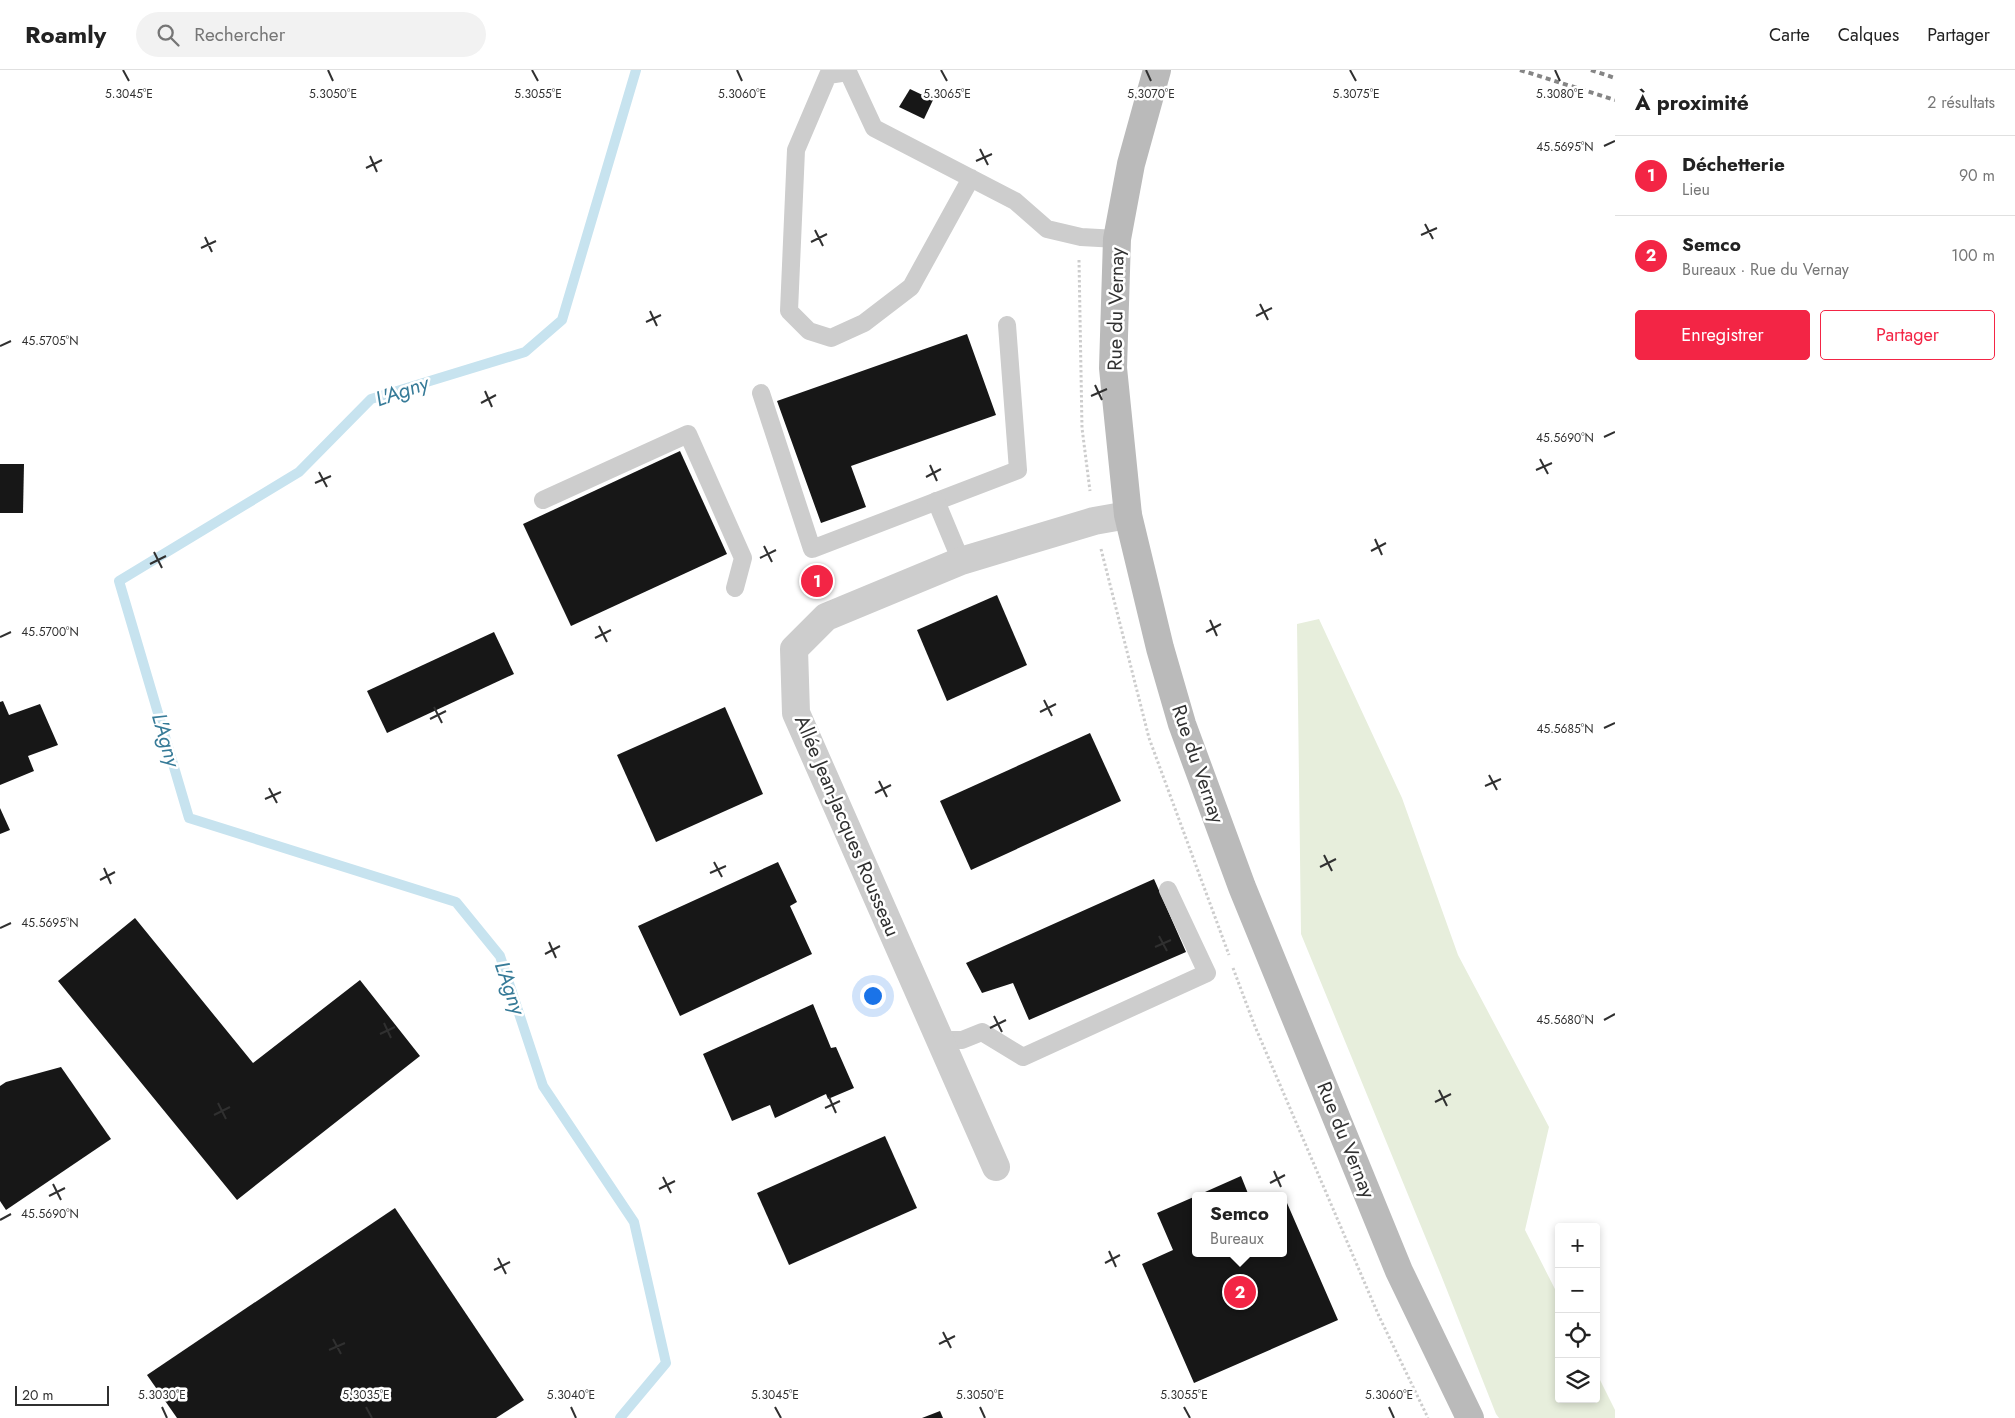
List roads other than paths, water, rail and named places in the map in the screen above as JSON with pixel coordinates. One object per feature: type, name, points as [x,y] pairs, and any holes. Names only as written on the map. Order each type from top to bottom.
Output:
[{"type":"street","name":"Rue du Vernay","points":[[1157,70],[1130,164],[1117,239],[1113,368],[1128,514],[1160,648],[1182,724],[1242,887],[1399,1271],[1470,1418]]},
{"type":"street","name":"Allée Jean-Jacques Rousseau","points":[[996,1167],[796,713],[794,649],[826,617],[961,561],[1094,521],[1128,514]]},
{"type":"lane","points":[[971,178],[911,287],[864,323],[832,338],[809,331],[789,311],[796,150],[828,75],[848,72],[874,128],[1015,200],[1047,229],[1081,238],[1117,239]]},
{"type":"lane","points":[[761,394],[812,549],[1018,470],[1007,325]]},
{"type":"lane","points":[[543,500],[688,434],[744,558],[734,588]]},
{"type":"lane","points":[[936,502],[961,561]]},
{"type":"lane","points":[[940,1040],[962,1040],[982,1032],[1022,1057],[1207,973],[1168,890]]},
{"type":"waterway","name":"L'Agny","points":[[620,1418],[666,1363],[634,1222],[543,1086],[500,956],[456,902],[189,818],[119,581],[299,472],[371,399],[525,352],[562,320],[636,70]]},
{"type":"railway","points":[[1520,70],[1615,100]]},
{"type":"railway","points":[[1591,70],[1615,78]]},
{"type":"place","name":"Déchetterie","points":[[817,581]]},
{"type":"place","name":"Semco","points":[[1240,1292]]}]
